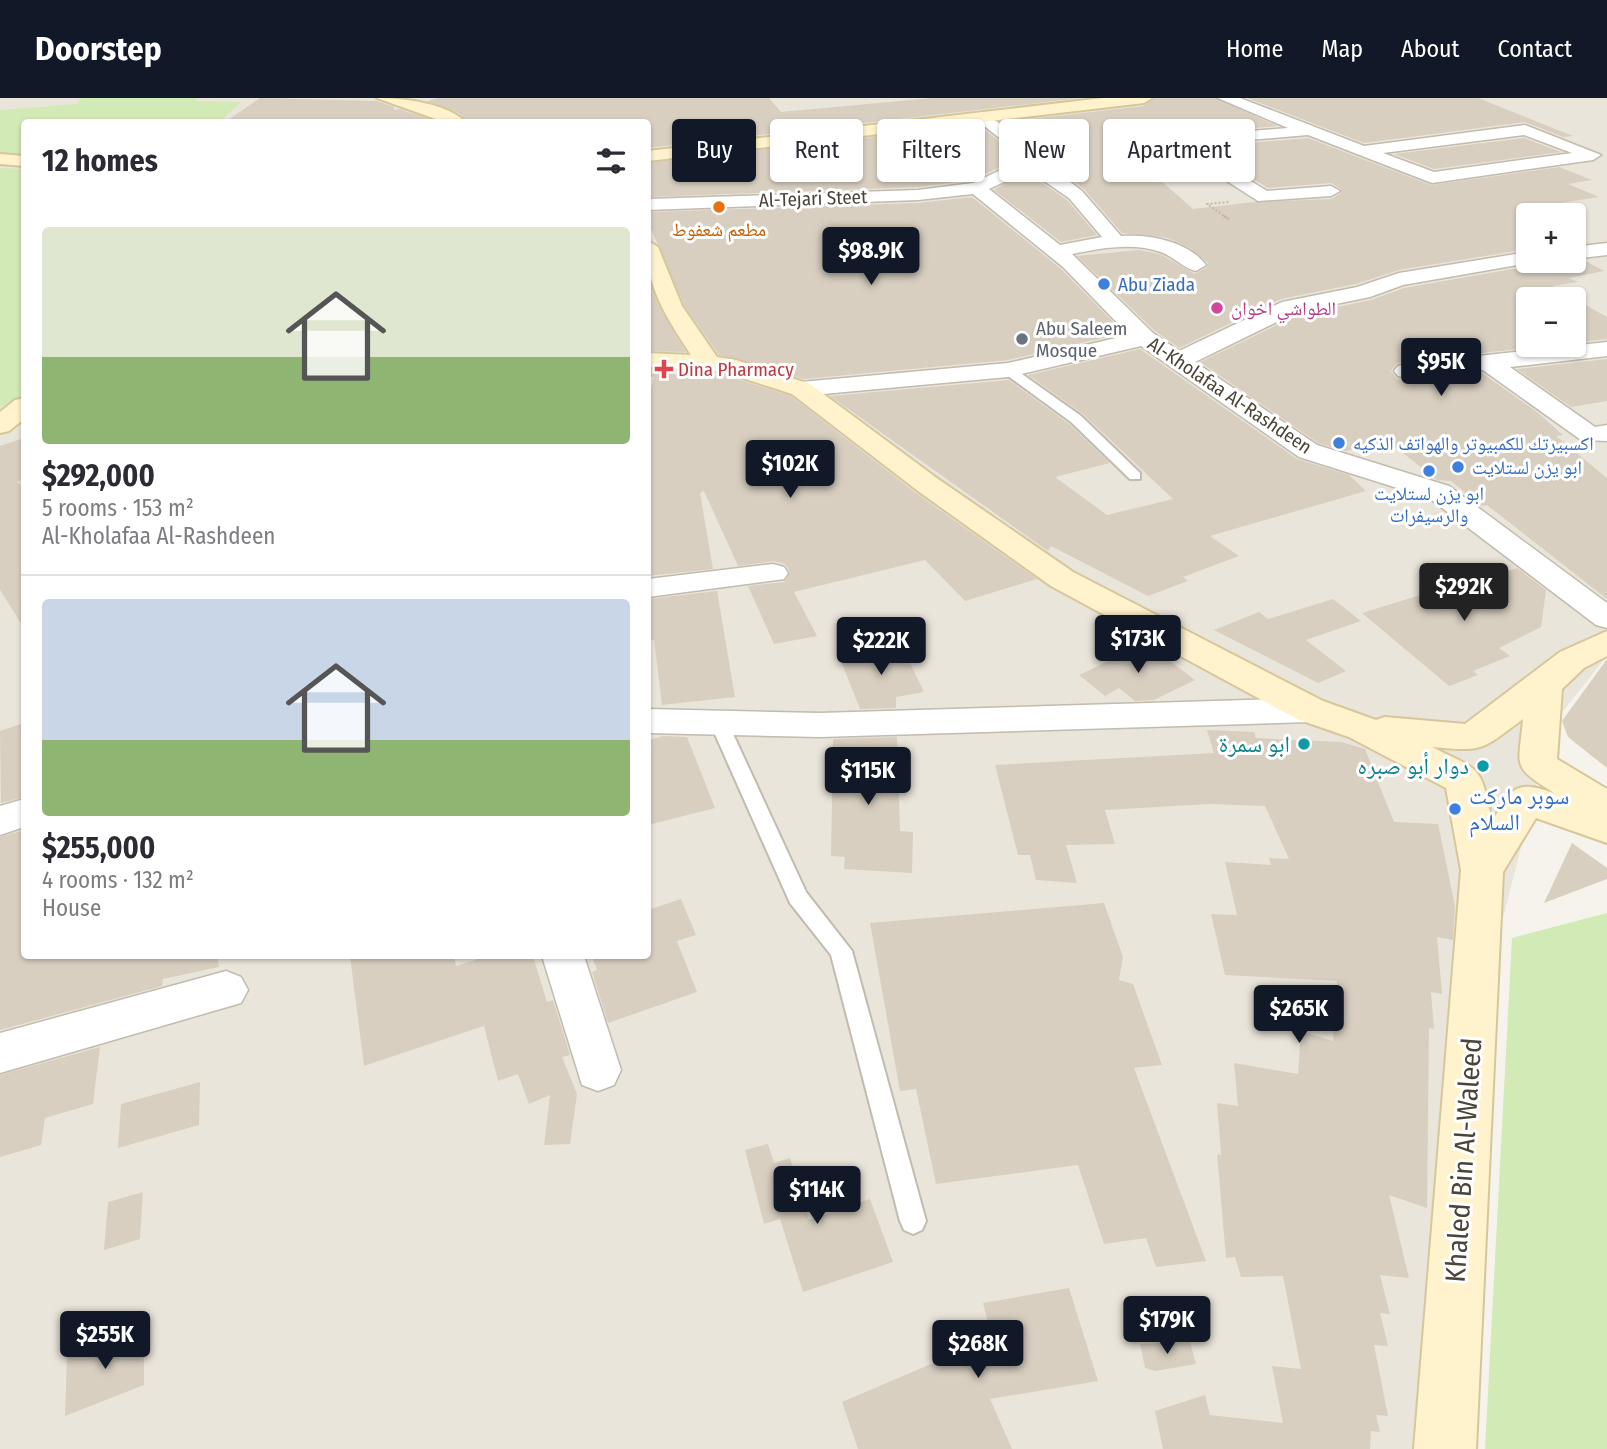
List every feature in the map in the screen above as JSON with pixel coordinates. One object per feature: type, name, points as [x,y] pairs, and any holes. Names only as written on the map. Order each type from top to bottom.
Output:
[{"type":"street","points":[[385,98],[417,106],[450,119]]},
{"type":"street","points":[[651,154],[987,110],[1105,98]]},
{"type":"street","points":[[987,110],[1144,98]]},
{"type":"street","points":[[1226,98],[1314,130],[1361,151],[1432,178],[1593,155],[1525,130],[1361,151]]},
{"type":"street","points":[[987,110],[999,125]]},
{"type":"street","points":[[1314,130],[1168,138],[1264,197],[1331,191]]},
{"type":"street","points":[[1553,140],[1594,135]]},
{"type":"street","points":[[0,159],[21,161]]},
{"type":"street","points":[[0,166],[21,167]]},
{"type":"street","points":[[977,188],[999,178]]},
{"type":"street","points":[[1058,182],[1097,215],[1116,243]]},
{"type":"street","name":"Al-Tejari Steet","points":[[651,205],[888,197],[977,188]]},
{"type":"street","name":"Al-Kholafaa Al-Rashdeen","points":[[977,188],[1058,252],[1145,338],[1308,451],[1439,492],[1607,618]]},
{"type":"street","points":[[1058,252],[1081,246],[1116,243],[1167,247],[1196,265]]},
{"type":"street","points":[[1586,251],[1607,249]]},
{"type":"street","points":[[651,255],[671,306],[708,362]]},
{"type":"street","points":[[1177,359],[1196,354],[1290,307],[1362,292],[1399,279],[1516,260]]},
{"type":"street","points":[[801,389],[1008,370],[1145,338]]},
{"type":"street","points":[[1406,371],[1607,349]]},
{"type":"street","points":[[651,359],[708,362],[801,389],[928,485],[1062,579],[1310,710],[1362,728],[1485,793],[1501,799],[1533,782],[1607,808]]},
{"type":"street","points":[[1488,362],[1590,435],[1607,433]]},
{"type":"street","points":[[0,415],[21,406]]},
{"type":"street","points":[[9,437],[21,411]]},
{"type":"street","points":[[651,588],[773,573]]},
{"type":"street","points":[[1482,870],[1464,780],[1453,766],[1453,747],[1472,738],[1544,685],[1572,660],[1607,642]]},
{"type":"street","points":[[1482,870],[1533,782],[1544,685]]},
{"type":"street","points":[[651,721],[820,725],[1310,710]]},
{"type":"street","points":[[1362,728],[1472,738],[1502,742],[1517,748],[1533,782],[1607,828]]},
{"type":"street","points":[[0,821],[21,814]]},
{"type":"street","name":"Khaled Bin Al-Waleed","points":[[1445,1449],[1482,870]]},
{"type":"street","points":[[564,959],[598,1070]]},
{"type":"street","points":[[0,1053],[226,990]]},
{"type":"lane","points":[[1008,370],[1076,419],[1135,476]]},
{"type":"lane","points":[[719,723],[798,897],[841,951],[913,1222]]},
{"type":"shaded area","points":[[0,98],[1607,98],[1607,656],[1552,725],[1500,930],[1446,1449],[0,1449]]},
{"type":"green space","points":[[81,98],[198,98],[195,101],[241,102],[222,119],[21,119],[21,157],[0,156],[0,110],[78,104]]},
{"type":"green space","points":[[0,168],[21,169],[21,396],[0,407]]},
{"type":"green space","points":[[1607,913],[1607,1449],[1485,1449],[1512,938]]},
{"type":"building","points":[[260,98],[377,101],[394,107],[394,110],[399,109],[429,119],[229,119]]},
{"type":"building","points":[[439,98],[769,98],[781,112],[932,98],[1080,98],[899,119],[877,119],[877,121],[863,123],[863,119],[770,119],[770,134],[756,136],[756,119],[672,119],[672,145],[651,148],[651,119],[464,119],[458,113],[427,101]]},
{"type":"building","points":[[1154,98],[1216,98],[1277,126],[1255,128],[1255,119],[1103,119],[1103,182],[1162,182],[1193,209],[1254,202],[1331,199],[1341,193],[1341,189],[1331,183],[1268,188],[1255,180],[1255,142],[1308,138],[1431,185],[1559,167],[1592,180],[1568,184],[1599,197],[1561,203],[1516,203],[1516,251],[1399,270],[1356,284],[1281,299],[1179,348],[1155,331],[1077,256],[1139,250],[1160,254],[1195,274],[1207,267],[1208,263],[1190,248],[1168,238],[1122,233],[1084,189],[1075,182],[1089,182],[1089,119],[1029,119],[1144,106]]},
{"type":"building","points":[[1247,98],[1478,98],[1573,136],[1563,137],[1525,122],[1364,143]]},
{"type":"building","points":[[985,130],[999,141],[999,168],[985,174]]},
{"type":"building","points":[[877,137],[877,182],[957,182],[918,187],[651,197],[651,163],[672,160],[672,182],[756,182],[756,151],[770,149],[770,182],[863,182],[863,138]]},
{"type":"building","points":[[1524,138],[1561,152],[1434,169],[1394,154]]},
{"type":"building","points":[[1007,182],[1041,182],[1067,200],[1097,235],[1061,242],[994,190]]},
{"type":"building","points":[[972,197],[1061,269],[1124,333],[1008,360],[804,379],[719,355],[684,305],[651,229],[651,212],[918,203]]},
{"type":"building","points":[[1586,261],[1604,271],[1569,278],[1578,282],[1554,287],[1516,287],[1516,349],[1405,361],[1396,364],[1391,371],[1397,379],[1406,381],[1482,373],[1537,412],[1563,435],[1556,436],[1607,478],[1607,599],[1487,505],[1481,506],[1451,481],[1437,480],[1389,442],[1346,451],[1318,443],[1200,362],[1298,315],[1371,300],[1404,288],[1516,268],[1516,273],[1586,273]]},
{"type":"building","points":[[651,283],[657,302],[686,352],[651,351]]},
{"type":"building","points":[[1586,305],[1607,317],[1607,339],[1586,341]]},
{"type":"building","points":[[1140,349],[1297,459],[1349,475],[1366,491],[1210,536],[1239,556],[1183,577],[1188,581],[1148,596],[1051,546],[1048,551],[830,396],[1009,380],[1069,424],[1110,463],[1055,477],[1107,515],[1173,499],[1083,414],[1028,375]]},
{"type":"building","points":[[1607,359],[1607,401],[1571,407],[1517,369]]},
{"type":"building","points":[[651,370],[724,375],[791,396],[916,493],[1037,579],[965,601],[925,560],[794,592],[817,636],[774,644],[748,586],[784,582],[790,572],[785,564],[774,561],[738,566],[704,491],[700,493],[713,569],[651,576],[651,389],[654,377],[651,377]]},
{"type":"building","points":[[21,439],[21,480],[17,482],[21,485],[21,623],[0,590],[0,446]]},
{"type":"building","points":[[1517,568],[1546,590],[1541,627],[1499,648],[1510,656],[1473,671],[1478,675],[1449,686],[1362,613],[1466,581],[1471,585]]},
{"type":"building","points":[[717,591],[735,697],[662,705],[654,640],[651,640],[651,599]]},
{"type":"building","points":[[1333,599],[1361,621],[1306,640],[1346,671],[1318,683],[1214,630],[1259,612],[1268,619]]},
{"type":"building","points":[[1146,643],[1195,680],[1154,700],[1135,701],[1119,688],[1105,696],[1079,675]]},
{"type":"building","points":[[902,646],[924,692],[896,697],[896,708],[860,709],[839,656]]},
{"type":"building","points":[[1607,659],[1607,768],[1568,737],[1562,721]]},
{"type":"building","points":[[21,724],[21,798],[1,803],[0,731]]},
{"type":"building","points":[[1207,730],[1254,732],[1256,738],[1342,742],[1365,749],[1394,822],[1438,824],[1455,906],[1453,940],[1437,937],[1442,994],[1431,992],[1434,1029],[1429,1028],[1427,1208],[1389,1195],[1409,1278],[1380,1275],[1390,1314],[1380,1313],[1388,1346],[1374,1345],[1388,1416],[1376,1415],[1380,1432],[1371,1431],[1370,1449],[1163,1449],[1155,1411],[1205,1395],[1210,1415],[1283,1423],[1272,1366],[1301,1369],[1283,1276],[1241,1277],[1235,1257],[1226,1258],[1217,1154],[1221,1155],[1217,1103],[1238,1106],[1234,1063],[1298,1074],[1301,1031],[1333,1041],[1337,981],[1225,975],[1211,914],[1237,915],[1225,862],[1271,865],[1269,858],[1289,859],[1265,806],[1210,804],[1105,810],[1115,844],[1066,845],[1077,883],[1036,880],[1030,855],[1018,855],[995,765],[1214,753]]},
{"type":"building","points":[[664,736],[687,737],[715,808],[651,824],[651,739]]},
{"type":"building","points":[[897,737],[900,831],[913,832],[912,873],[844,869],[845,857],[831,856],[833,739]]},
{"type":"building","points":[[21,831],[21,959],[218,959],[219,967],[163,979],[162,986],[0,1030],[0,837]]},
{"type":"building","points":[[1572,843],[1607,868],[1607,879],[1544,903]]},
{"type":"building","points":[[681,899],[696,935],[677,941],[697,992],[608,1023],[592,972],[597,970],[593,959],[651,959],[651,909]]},
{"type":"building","points":[[1104,903],[1123,957],[1119,980],[1133,984],[1162,1065],[1134,1068],[1206,1261],[1156,1267],[1146,1238],[1104,1244],[1078,1165],[936,1184],[916,1089],[900,1091],[870,923]]},
{"type":"building","points":[[350,959],[455,959],[456,966],[478,959],[534,959],[547,1002],[553,1000],[570,1055],[562,1057],[577,1094],[570,1144],[544,1145],[550,1095],[529,1104],[518,1074],[498,1081],[484,1026],[364,1066]]},
{"type":"building","points":[[100,1047],[93,1104],[45,1118],[41,1145],[0,1157],[0,1075]]},
{"type":"building","points":[[200,1082],[199,1125],[118,1148],[121,1104]]},
{"type":"building","points":[[768,1144],[774,1163],[790,1158],[809,1220],[870,1199],[893,1262],[803,1292],[780,1219],[764,1224],[745,1150]]},
{"type":"building","points":[[143,1192],[140,1239],[104,1250],[108,1202]]},
{"type":"building","points":[[1069,1288],[1098,1381],[990,1399],[1012,1449],[858,1449],[842,1402],[992,1338],[983,1303]]},
{"type":"building","points":[[144,1327],[144,1385],[65,1416],[67,1357]]},
{"type":"building","points":[[1190,1342],[1196,1364],[1155,1371],[1145,1368],[1140,1344]]},
{"type":"place","name":"مطعم شعفوط","points":[[719,207]]},
{"type":"place","name":"Abu Ziada","points":[[1104,284]]},
{"type":"place","name":"الطواشي اخوان","points":[[1217,308]]},
{"type":"place","name":"Abu Saleem Mosque","points":[[1022,339]]},
{"type":"place","name":"Dina Pharmacy","points":[[664,369]]},
{"type":"place","name":"اكسبيرتك للكمبيوتر والهواتف الذكيه","points":[[1339,443]]},
{"type":"place","name":"ابو يزن لستلايت","points":[[1458,467]]},
{"type":"place","name":"ابو يزن لستلايت والرسيفرات","points":[[1429,471]]},
{"type":"place","name":"ابو سمرة","points":[[1304,744]]},
{"type":"place","name":"دوار أبو صبره","points":[[1483,766]]},
{"type":"place","name":"سوبر ماركت السلام","points":[[1455,809]]}]
